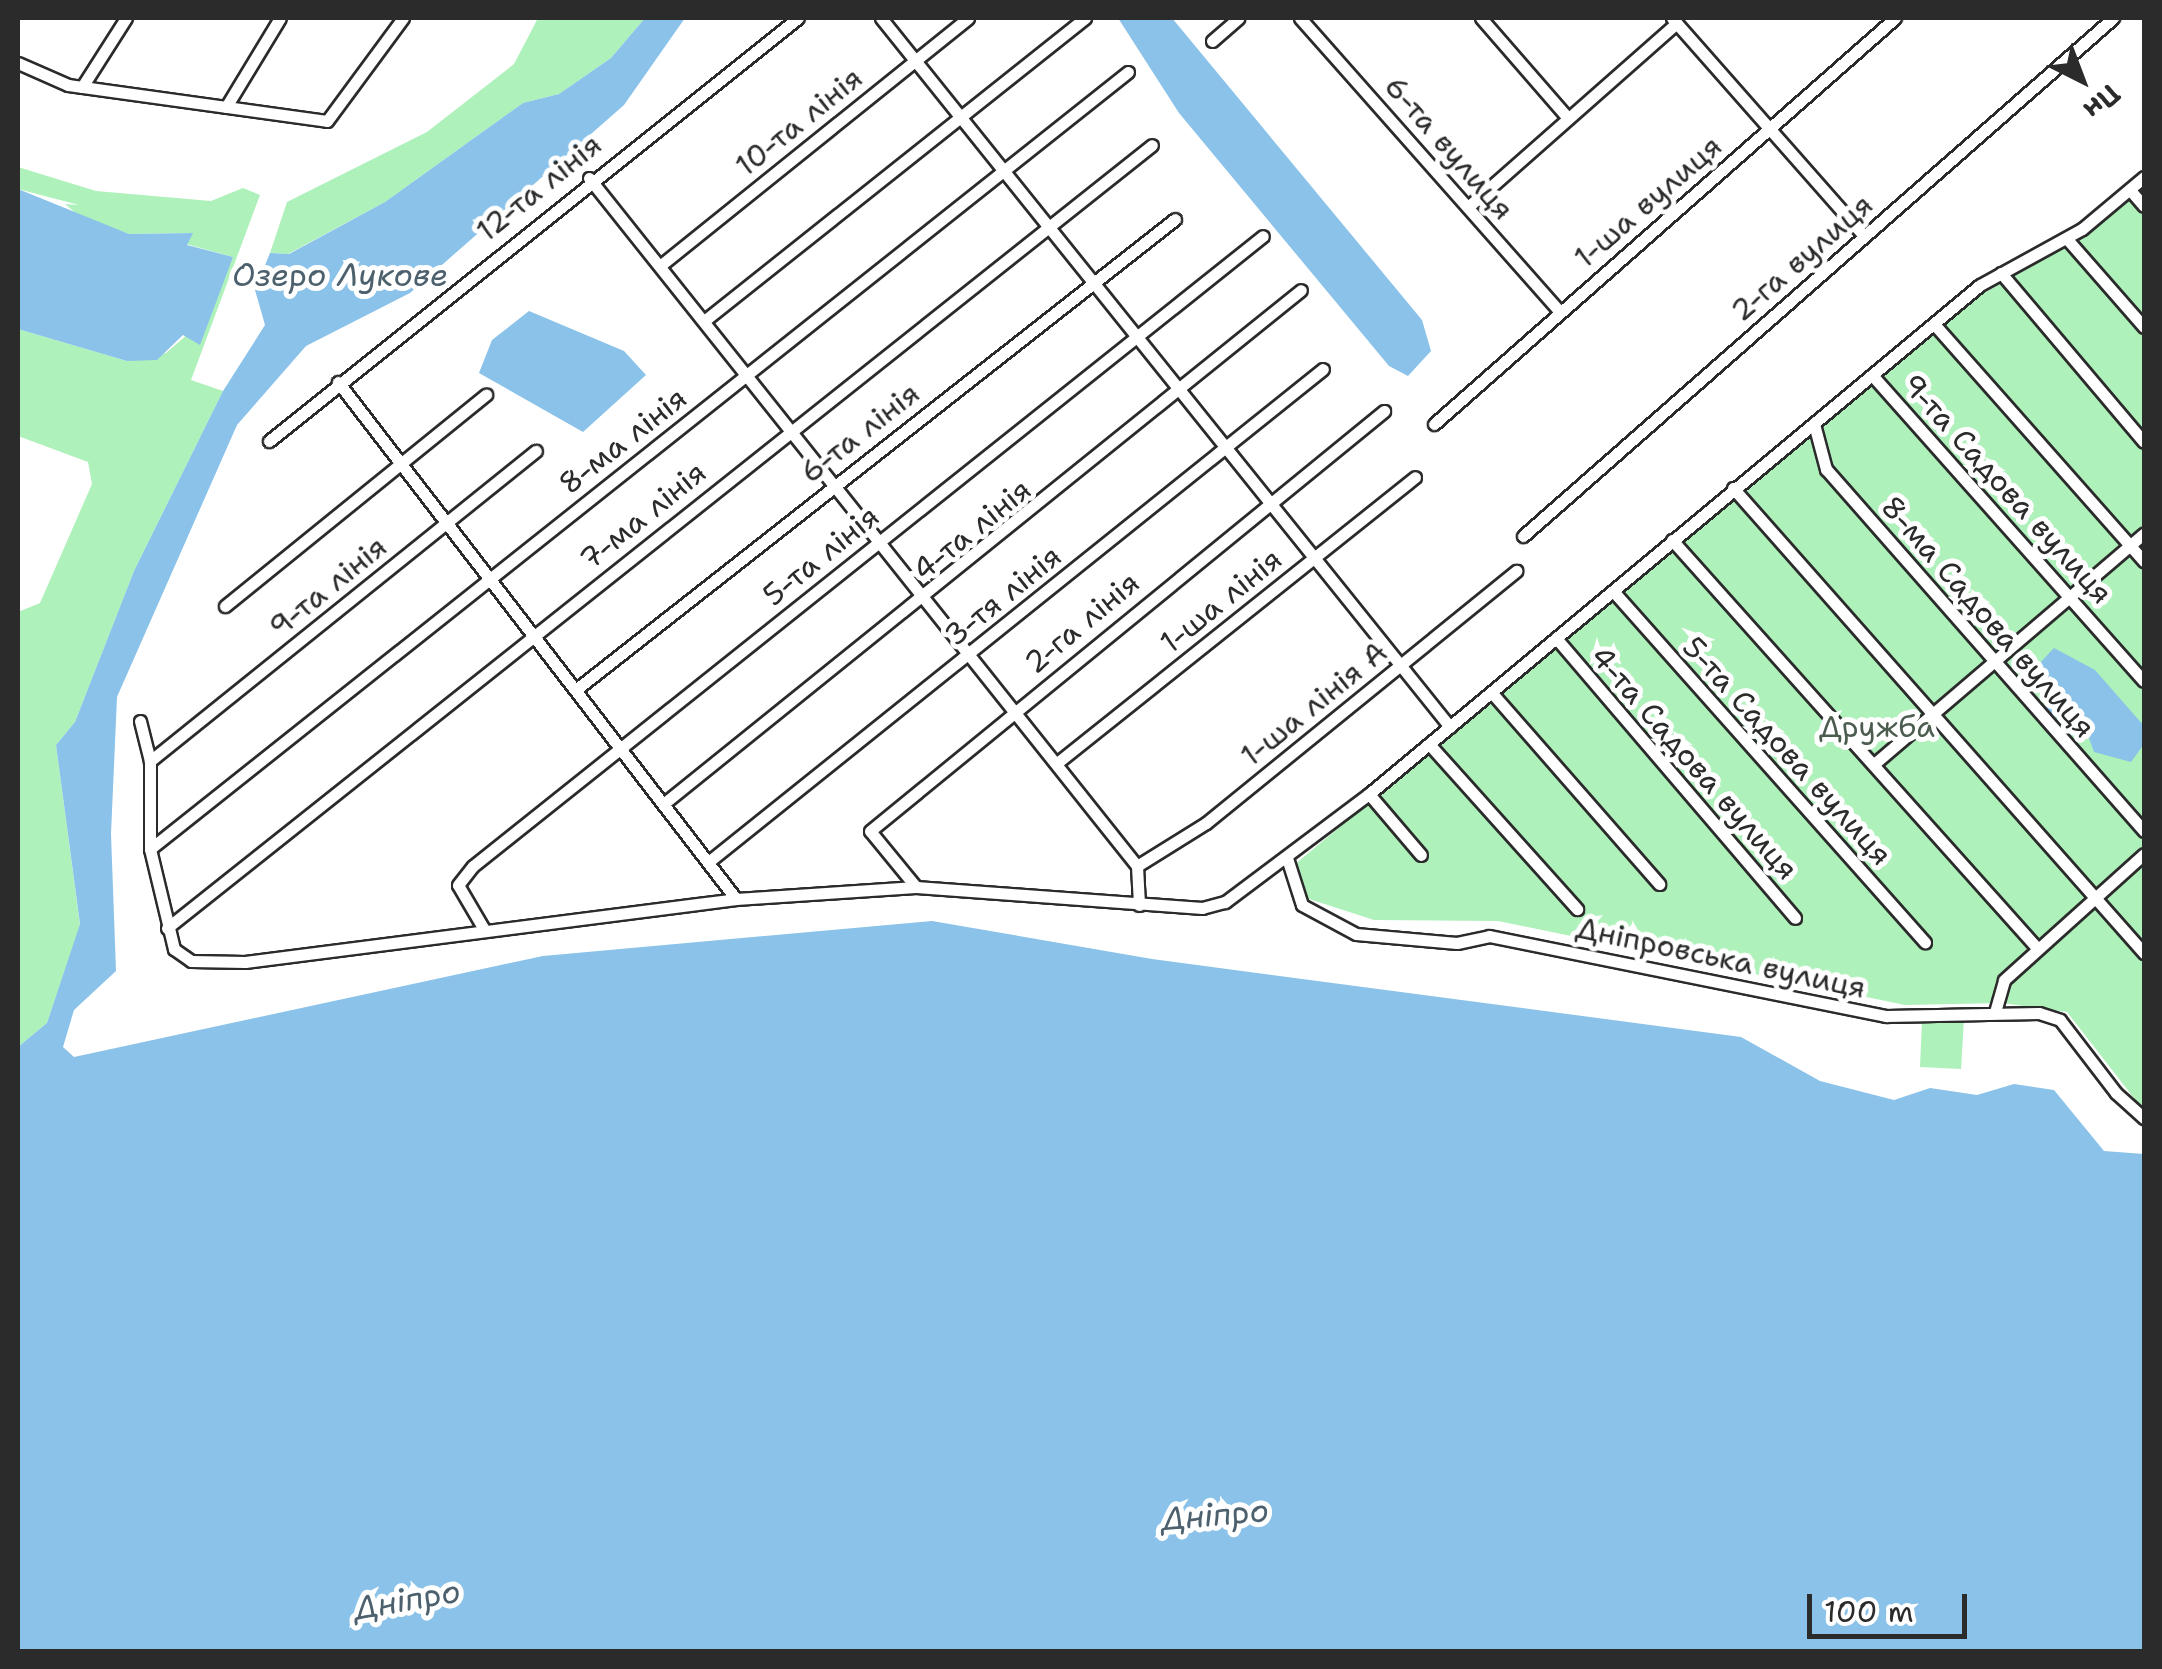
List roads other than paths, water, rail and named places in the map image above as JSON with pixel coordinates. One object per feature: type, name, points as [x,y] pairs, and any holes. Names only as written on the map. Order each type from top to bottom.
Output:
[{"type":"street","points":[[82,87],[126,18]]},
{"type":"street","points":[[226,107],[280,18]]},
{"type":"street","points":[[18,64],[82,87],[327,121],[403,18]]},
{"type":"street","name":"12-та лінія","points":[[269,441],[590,178],[798,18]]},
{"type":"street","points":[[880,18],[1450,727]]},
{"type":"street","name":"10-та лінія","points":[[661,265],[968,18]]},
{"type":"street","points":[[704,321],[1085,18]]},
{"type":"street","points":[[1212,41],[1238,18]]},
{"type":"street","name":"6-та вулиця","points":[[1300,18],[1560,312]]},
{"type":"street","points":[[1480,18],[1568,118]]},
{"type":"street","name":"1-ша вулиця","points":[[1434,424],[1895,18]]},
{"type":"street","name":"2-га вулиця","points":[[1523,536],[2114,18]]},
{"type":"street","points":[[1468,207],[1674,20],[1864,236]]},
{"type":"street","name":"8-ма лінія","points":[[150,850],[1128,72]]},
{"type":"street","name":"7-ма лінія","points":[[168,928],[1152,145]]},
{"type":"street","points":[[140,720],[150,760],[150,850],[174,949],[191,961],[245,962],[736,899],[916,887],[1139,906],[1226,902],[1369,794],[1934,324],[2002,273],[2067,239],[2144,177]]},
{"type":"street","points":[[590,178],[1018,709],[1137,866],[1139,906]]},
{"type":"street","points":[[2130,190],[2144,206]]},
{"type":"street","name":"6-та лінія","points":[[578,688],[1174,219]]},
{"type":"street","name":"5-та лінія","points":[[485,931],[458,885],[624,746],[1263,236]]},
{"type":"street","points":[[2067,239],[2144,327]]},
{"type":"street","points":[[2002,273],[2144,442]]},
{"type":"street","name":"4-та лінія","points":[[667,801],[1181,394],[1302,290]]},
{"type":"street","points":[[1934,324],[2144,561]]},
{"type":"street","name":"3-тя лінія","points":[[712,859],[1322,370]]},
{"type":"street","name":"9-та Садова вулиця","points":[[1872,375],[2144,681]]},
{"type":"street","points":[[338,382],[712,859],[736,899]]},
{"type":"street","points":[[225,606],[486,395]]},
{"type":"street","name":"2-га лінія","points":[[916,887],[870,831],[1384,411]]},
{"type":"street","name":"8-ма Садова вулиця","points":[[1814,424],[1826,468],[2144,832]]},
{"type":"street","name":"9-та лінія","points":[[150,760],[536,451]]},
{"type":"street","name":"1-ша лінія","points":[[1057,763],[1415,477]]},
{"type":"street","points":[[1734,488],[2144,953]]},
{"type":"street","points":[[1874,764],[2144,533]]},
{"type":"street","points":[[1672,540],[2037,948]]},
{"type":"street","name":"1-ша лінія А","points":[[1137,866],[1206,824],[1516,572]]},
{"type":"street","name":"5-та Садова вулиця","points":[[1612,590],[1925,944]]},
{"type":"street","name":"4-та Садова вулиця","points":[[1556,638],[1795,918]]},
{"type":"street","points":[[1492,693],[1660,884]]},
{"type":"street","points":[[1429,744],[1577,909]]},
{"type":"street","points":[[1369,794],[1422,855]]},
{"type":"street","points":[[1995,1012],[2004,980],[2144,854]]},
{"type":"street","name":"Дніпровська вулиця","points":[[1287,858],[1302,905],[1356,934],[1457,944],[1488,936],[1851,1012],[1995,1012],[2060,1020],[2116,1094],[2144,1118]]},
{"type":"water","points":[[645,18],[685,18],[624,105],[410,293],[306,346],[237,425],[117,697],[111,834],[116,971],[74,1010],[63,1047],[74,1057],[543,956],[932,921],[1152,959],[1741,1037],[1820,1081],[1894,1100],[1930,1088],[1977,1095],[2014,1084],[2054,1090],[2104,1151],[2144,1154],[2144,1651],[18,1651],[18,1047],[47,1023],[80,924],[56,745],[75,722],[134,571],[223,391],[265,325],[255,290],[270,253],[289,254],[385,202],[523,103],[559,94],[611,58]]},
{"type":"water","points":[[1118,18],[1172,18],[1422,320],[1431,351],[1408,376],[1389,366],[1179,113]]},
{"type":"water","points":[[18,189],[129,234],[193,233],[187,245],[233,257],[200,345],[183,335],[157,360],[127,361],[18,329]]},
{"type":"water","points":[[529,311],[624,351],[646,375],[583,432],[479,373],[492,340]]},
{"type":"water","points":[[2054,648],[2095,670],[2144,726],[2144,744],[2131,762],[2094,752],[2082,719],[2057,718],[2044,708],[2053,691],[2038,665]]},
{"type":"water label","name":"Озеро Лукове","points":[[340,275]]},
{"type":"water label","name":"Дніпро","points":[[1215,1515]]},
{"type":"water label","name":"Дніпро","points":[[407,1600]]},
{"type":"park label","name":"Дружба","points":[[1877,727]]}]
